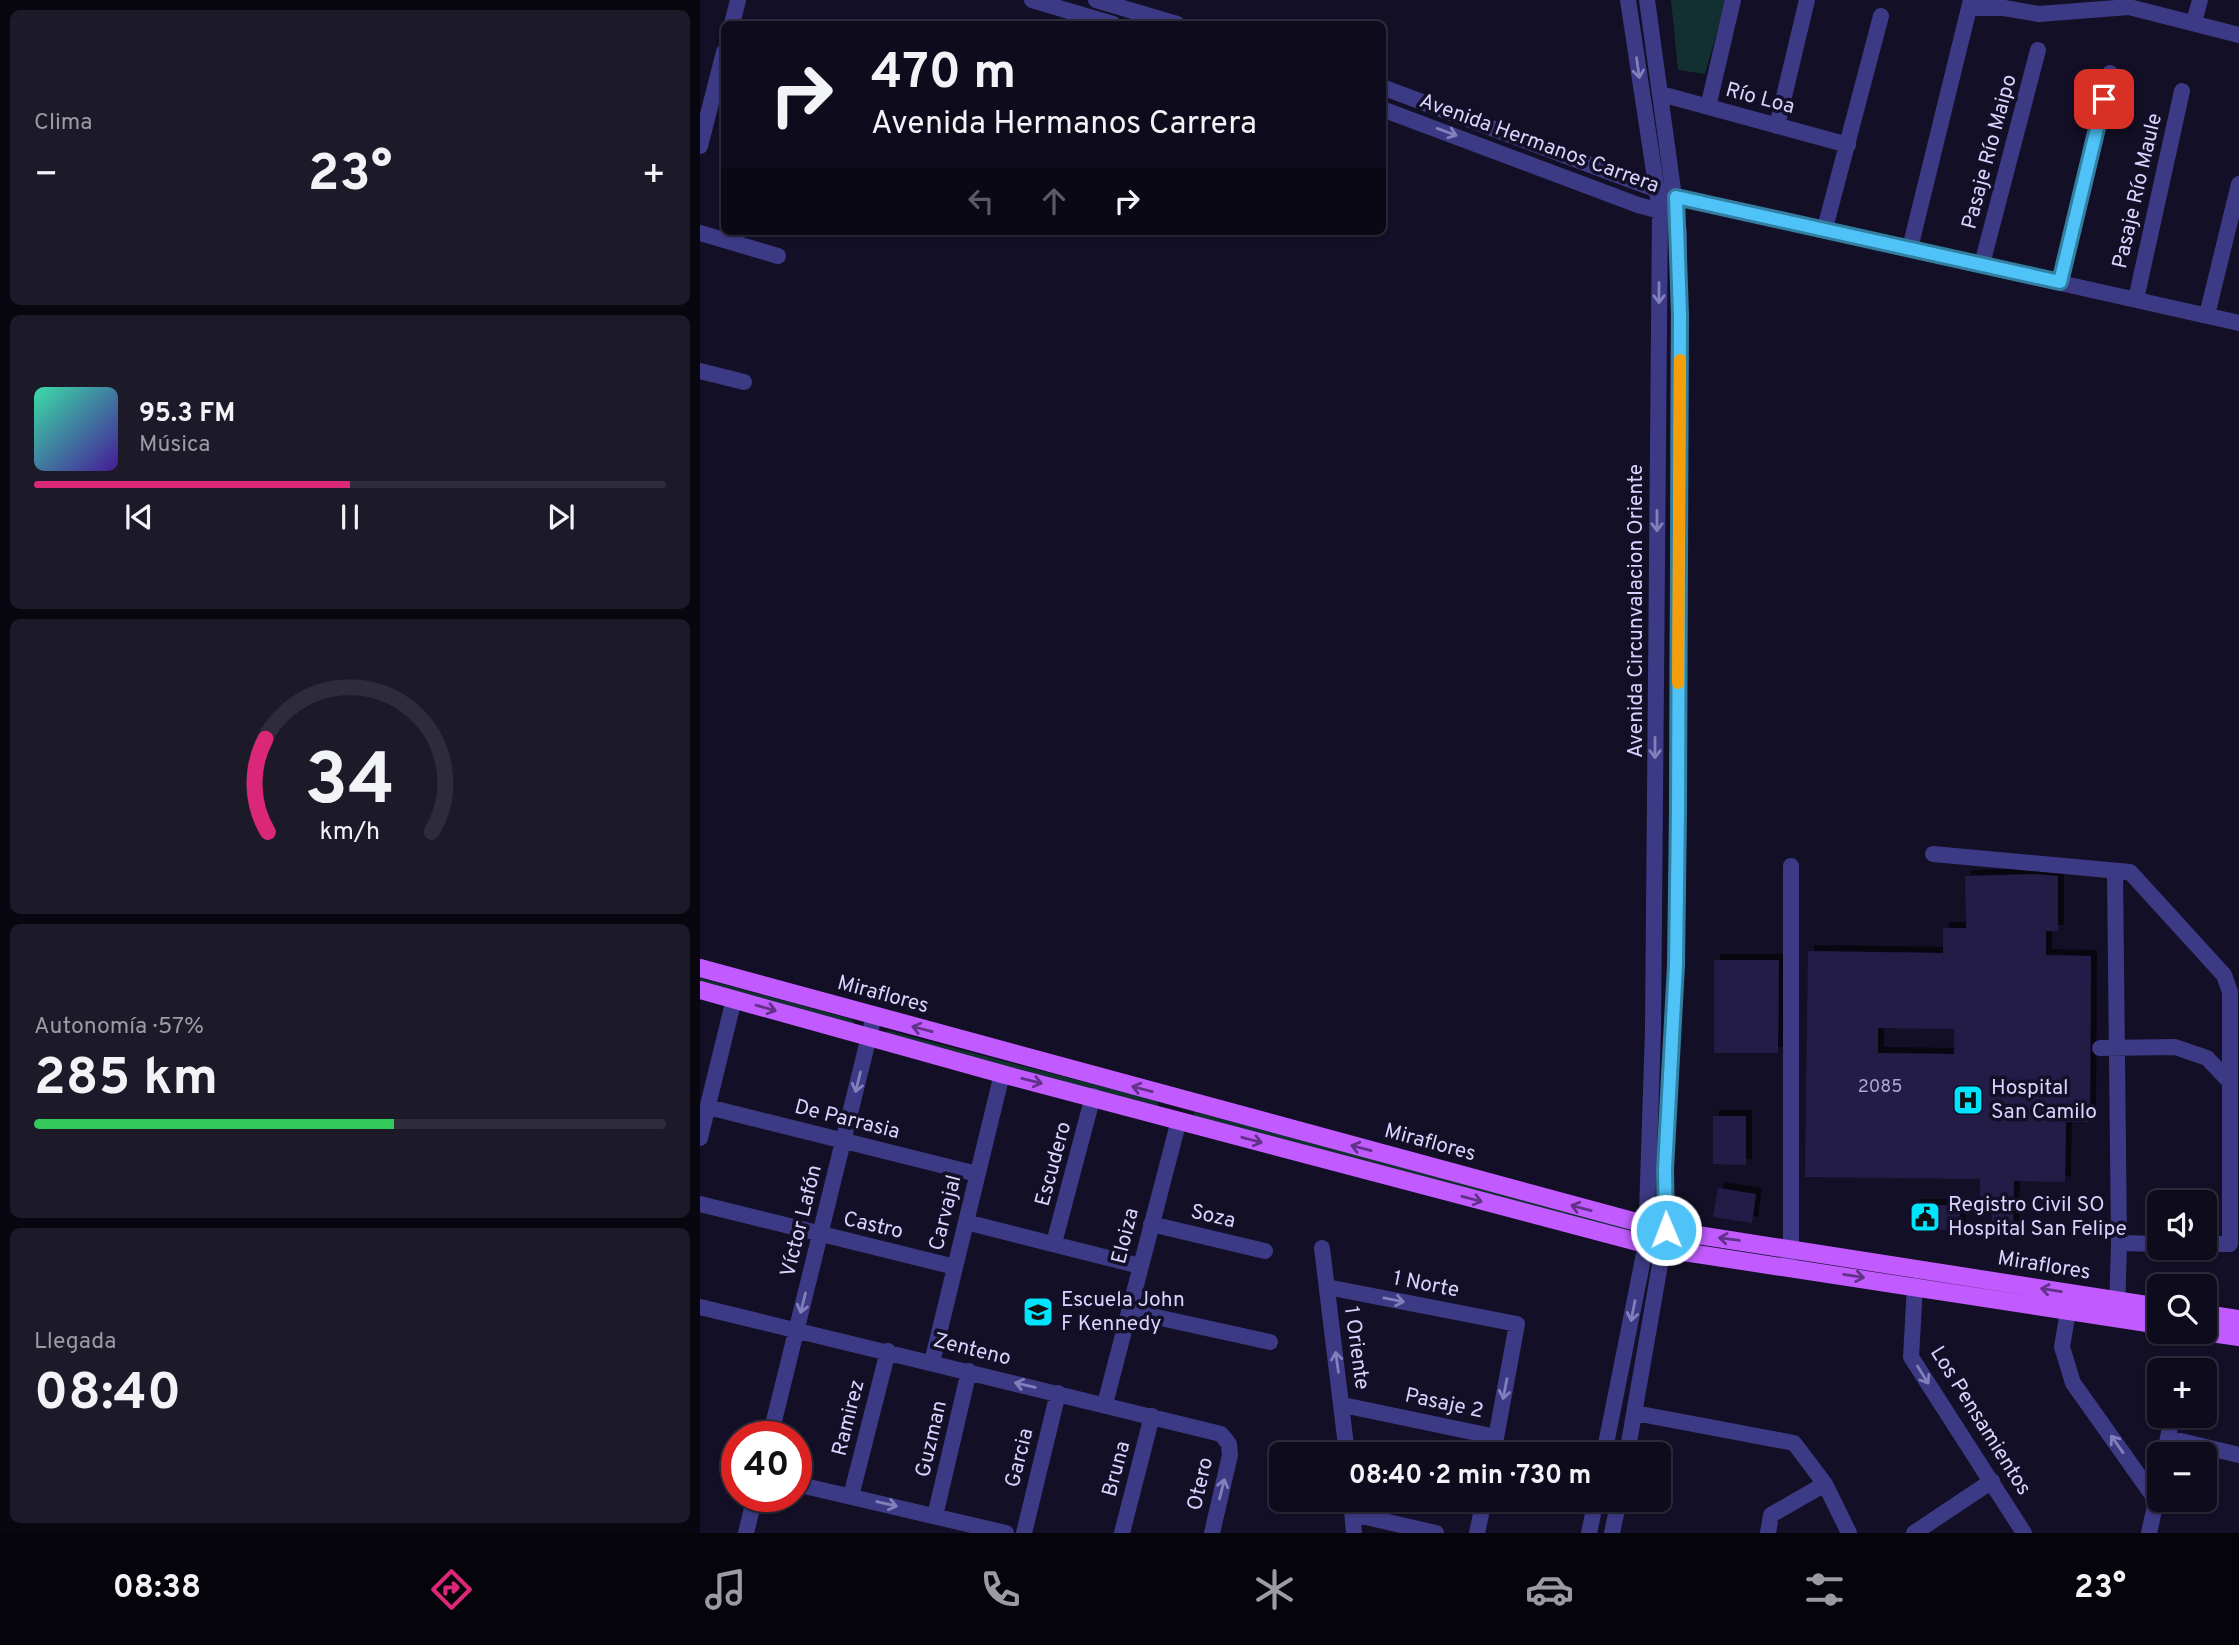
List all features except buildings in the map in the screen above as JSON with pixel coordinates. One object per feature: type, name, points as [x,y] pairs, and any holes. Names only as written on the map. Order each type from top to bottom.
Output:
[{"type":"main road","name":"Miraflores","points":[[700,968],[1647,1226],[1791,1247],[2117,1310],[2147,1320]]},
{"type":"main road","name":"Miraflores","points":[[700,990],[1002,1074],[1664,1249],[2068,1311],[2147,1308]]},
{"type":"main road","points":[[2217,1316],[2239,1319]]},
{"type":"main road","points":[[2217,1334],[2239,1337]]},
{"type":"street","points":[[733,21],[738,0]]},
{"type":"street","points":[[1032,0],[1103,21]]},
{"type":"street","points":[[1096,0],[1167,21]]},
{"type":"street","name":"Avenida Circunvalacion Oriente","points":[[1606,1442],[1646,1244],[1646,1176],[1653,1030],[1660,211],[1654,187],[1628,0]]},
{"type":"street","name":"Avenida Circunvalacion Oriente","points":[[1630,1442],[1666,1230],[1665,1169],[1673,1040],[1678,850],[1680,315],[1676,197],[1647,0]]},
{"type":"street","points":[[1707,107],[1733,0]]},
{"type":"street","points":[[1777,126],[1807,0]]},
{"type":"street","points":[[2194,22],[2200,0]]},
{"type":"street","points":[[1910,248],[1970,4],[2039,14],[2130,3],[2239,35]]},
{"type":"street","points":[[1825,228],[1881,16]]},
{"type":"street","name":"Pasaje Río Maipo","points":[[1982,264],[2038,50]]},
{"type":"street","points":[[2060,282],[2110,73]]},
{"type":"street","points":[[700,146],[721,77]]},
{"type":"street","name":"Avenida Hermanos Carrera","points":[[1386,89],[1579,163],[1654,187],[1676,197],[1825,228],[2239,323]]},
{"type":"street","name":"Pasaje Río Maule","points":[[2136,299],[2182,91]]},
{"type":"street","name":"Río Loa","points":[[1661,94],[1848,145]]},
{"type":"street","name":"Avenida Hermanos Carrera","points":[[1386,110],[1660,211],[1676,197]]},
{"type":"street","points":[[2207,316],[2239,184]]},
{"type":"street","points":[[700,233],[778,256]]},
{"type":"street","points":[[700,371],[744,382]]},
{"type":"street","points":[[1933,854],[2130,872],[2224,975],[2230,992],[2230,1244],[2217,1244]]},
{"type":"street","points":[[1787,1266],[1791,1247],[1791,866]]},
{"type":"street","points":[[2115,871],[2109,1047],[2119,1243],[2117,1310]]},
{"type":"street","points":[[700,1138],[734,999]]},
{"type":"street","name":"Víctor Lafón","points":[[774,1421],[874,1016]]},
{"type":"street","points":[[2109,1047],[2175,1047],[2207,1058],[2230,1082]]},
{"type":"street","name":"Carvajal","points":[[932,1362],[1002,1074]]},
{"type":"street","name":"Escudero","points":[[1054,1243],[1093,1096]]},
{"type":"street","name":"De Parrasia","points":[[708,1107],[977,1174]]},
{"type":"street","name":"Eloiza","points":[[1105,1404],[1179,1120]]},
{"type":"street","name":"Castro","points":[[700,1204],[955,1267]]},
{"type":"street","points":[[965,1222],[1140,1266]]},
{"type":"street","name":"Soza","points":[[1151,1224],[1265,1251]]},
{"type":"street","points":[[2119,1243],[2147,1244]]},
{"type":"street","name":"1 Oriente","points":[[1322,1248],[1346,1442]]},
{"type":"street","name":"Los Pensamientos","points":[[1915,1286],[1912,1357],[2025,1533]]},
{"type":"street","name":"1 Norte","points":[[1327,1287],[1517,1324],[1496,1437]]},
{"type":"street","name":"Zenteno","points":[[700,1307],[1152,1416],[1221,1434],[1229,1444]]},
{"type":"street","points":[[1129,1311],[1270,1342]]},
{"type":"street","points":[[2068,1311],[2062,1347],[2073,1383],[2147,1487]]},
{"type":"street","name":"Ramirez","points":[[851,1496],[888,1351]]},
{"type":"street","name":"Guzman","points":[[935,1516],[969,1371]]},
{"type":"street","name":"Garcia","points":[[1024,1533],[1058,1393]]},
{"type":"street","name":"Pasaje 2","points":[[1343,1405],[1496,1437]]},
{"type":"street","points":[[1636,1413],[1794,1443],[1825,1484],[1849,1533]]},
{"type":"street","name":"Bruna","points":[[1122,1533],[1152,1416]]},
{"type":"street","points":[[1495,1442],[1496,1437]]},
{"type":"street","name":"Otero","points":[[1212,1533],[1230,1460],[1229,1444]]},
{"type":"street","points":[[2217,1452],[2239,1455]]},
{"type":"street","points":[[1914,1533],[1992,1481]]},
{"type":"street","points":[[1768,1533],[1771,1515],[1825,1484]]},
{"type":"street","points":[[812,1487],[1006,1533]]},
{"type":"street","points":[[746,1533],[751,1512]]},
{"type":"street","points":[[1352,1512],[1354,1533]]},
{"type":"street","points":[[1368,1512],[1436,1533]]},
{"type":"street","points":[[1477,1533],[1481,1512]]},
{"type":"street","points":[[1589,1533],[1593,1512]]},
{"type":"street","points":[[1612,1533],[1616,1512]]},
{"type":"street","points":[[2149,1533],[2153,1512]]},
{"type":"green space","points":[[1671,0],[1726,0],[1705,74],[1678,70]]},
{"type":"green space","points":[[700,978],[851,1019],[854,1023],[849,1026],[700,984]]},
{"type":"green space","points":[[889,1031],[1157,1101],[1159,1106],[886,1036],[883,1032]]},
{"type":"green space","points":[[1194,1112],[1642,1229],[1638,1233],[1567,1217],[1193,1117]]},
{"type":"slow traffic","points":[[1678,683],[1680,360]]},
{"type":"place","name":"Hospital San Camilo","points":[[1968,1100]]},
{"type":"place","name":"Registro Civil SO Hospital San Felipe","points":[[1925,1217]]},
{"type":"place","name":"Escuela John F Kennedy","points":[[1038,1312]]},
{"type":"route","points":[[1666,1230],[1665,1169],[1676,965],[1678,811],[1680,315],[1676,197],[1704,201],[2060,282],[2104,99]]}]
